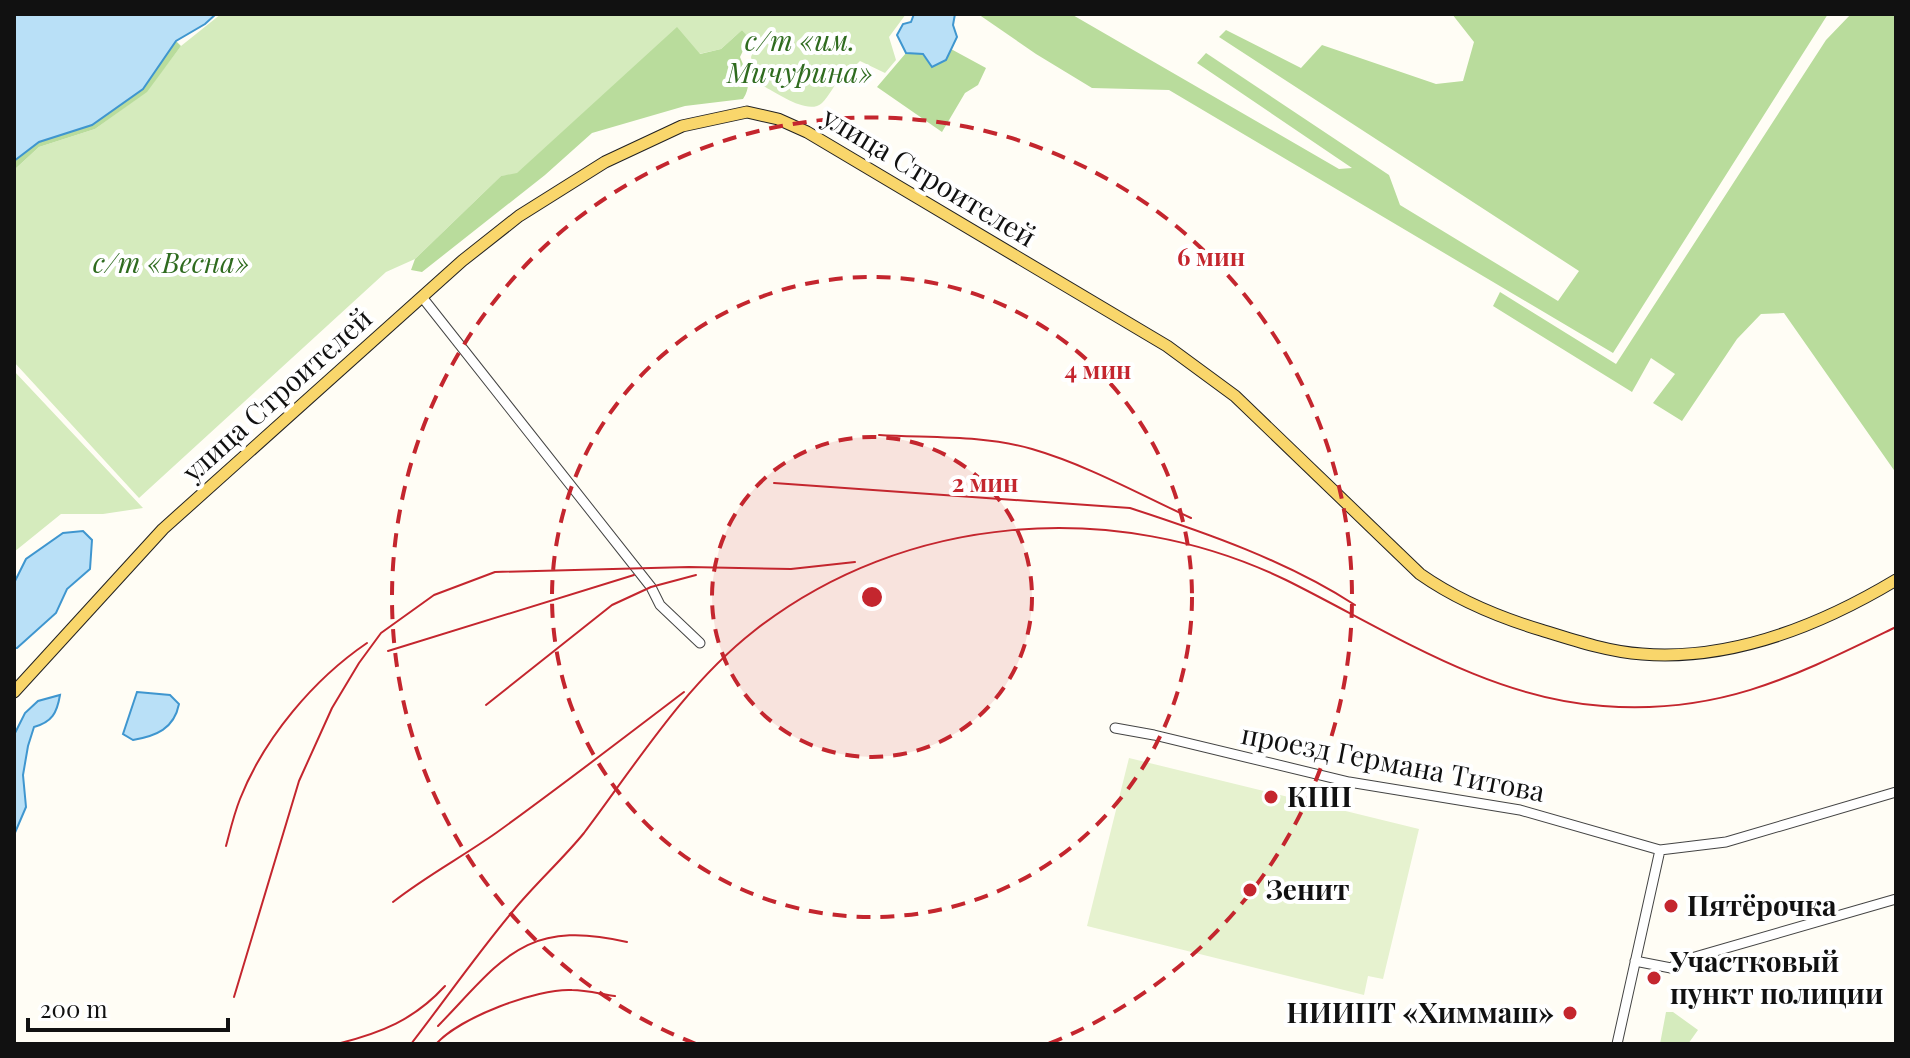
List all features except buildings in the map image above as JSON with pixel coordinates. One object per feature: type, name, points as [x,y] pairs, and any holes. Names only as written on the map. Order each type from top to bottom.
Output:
[{"type":"main road","name":"улица Строителей","points":[[14,692],[163,529],[462,261],[519,216],[605,162],[682,126],[747,112],[778,119],[807,132],[1167,346],[1235,396],[1420,574],[1454,596],[1491,613],[1559,636],[1630,653],[1697,654],[1740,647],[1780,635],[1860,601],[1896,580]]},
{"type":"street","points":[[422,297],[651,587],[660,605],[700,643]]},
{"type":"street","name":"проезд Германа Титова","points":[[1115,728],[1349,782],[1520,810],[1660,850]]},
{"type":"street","points":[[1617,1044],[1660,850],[1726,842],[1896,792]]},
{"type":"street","points":[[1635,961],[1671,968],[1681,961],[1896,899]]},
{"type":"green space","name":"с/т «Весна»","points":[[221,14],[906,14],[889,37],[896,60],[885,73],[860,61],[844,77],[841,76],[825,100],[816,106],[799,104],[757,83],[751,57],[755,46],[742,30],[721,49],[699,54],[517,174],[501,176],[415,259],[386,272],[139,498],[14,362],[14,170],[39,147],[95,129],[146,92],[181,46]]},
{"type":"green space","points":[[978,14],[1071,14],[1339,169],[1352,168],[1197,63],[1206,53],[1389,175],[1400,205],[1558,301],[1579,271],[1219,37],[1226,30],[1301,68],[1322,45],[1436,84],[1463,81],[1474,42],[1452,14],[1828,14],[1613,353],[1169,90],[1092,88]]},
{"type":"green space","points":[[1851,14],[1896,14],[1896,473],[1784,313],[1761,314],[1737,339],[1682,421],[1653,403],[1675,374],[1651,358],[1632,392],[1493,306],[1500,292],[1616,364],[1826,40]]},
{"type":"green space","points":[[677,27],[700,54],[721,49],[742,30],[749,38],[740,57],[748,83],[743,99],[685,106],[592,133],[545,175],[422,272],[411,270],[415,259],[501,176],[517,173]]},
{"type":"green space","points":[[176,41],[181,46],[147,92],[95,129],[39,147],[14,170],[14,161],[39,142],[92,125],[143,89]]},
{"type":"green space","points":[[951,49],[986,68],[978,85],[965,93],[942,132],[877,87],[906,53],[922,54],[932,67],[946,60]]},
{"type":"green space","points":[[14,371],[143,508],[103,514],[61,514],[14,552]]},
{"type":"green space","name":"Зенит","points":[[1129,758],[1419,829],[1383,979],[1368,976],[1364,995],[1087,926]]},
{"type":"green space","points":[[1666,1012],[1673,1012],[1698,1030],[1688,1044],[1660,1044]]},
{"type":"water","points":[[14,14],[216,14],[176,41],[143,89],[92,125],[39,142],[14,161]]},
{"type":"water","points":[[914,14],[955,14],[953,25],[957,37],[946,60],[932,67],[923,54],[906,53],[897,35],[903,24],[911,22]]},
{"type":"water","points":[[83,531],[92,540],[90,569],[67,589],[56,613],[14,648],[14,583],[26,559],[63,533]]},
{"type":"water","points":[[137,692],[170,695],[179,704],[173,720],[163,730],[133,740],[123,734]]},
{"type":"water","points":[[60,695],[53,716],[34,727],[23,775],[26,807],[14,835],[14,735],[25,713],[38,701]]},
{"type":"railway","points":[[879,435],[976,439],[1032,449],[1093,472],[1191,518]]},
{"type":"railway","points":[[774,483],[1130,508],[1217,538],[1274,562],[1355,605]]},
{"type":"railway","points":[[411,1044],[513,911],[584,833],[684,700],[729,652],[754,631],[813,592],[876,562],[943,541],[1012,530],[1082,529],[1152,536],[1220,554],[1286,580],[1400,640],[1478,676],[1560,700],[1603,706],[1645,707],[1720,698],[1790,676],[1896,627]]},
{"type":"railway","points":[[234,997],[299,781],[332,708],[381,633],[434,595],[495,572],[689,567],[791,569],[855,562]]},
{"type":"railway","points":[[388,651],[634,575]]},
{"type":"railway","points":[[486,705],[612,605],[651,587],[696,575]]},
{"type":"railway","points":[[226,846],[250,776],[277,732],[328,674],[367,643]]},
{"type":"railway","points":[[393,902],[496,833],[684,692]]},
{"type":"railway","points":[[438,1026],[480,982],[518,950],[563,936],[592,936],[627,942]]},
{"type":"railway","points":[[337,1044],[396,1024],[421,1008],[445,986]]},
{"type":"railway","points":[[436,1044],[462,1024],[520,999],[572,990],[615,996]]},
{"type":"place","name":"КПП","points":[[1271,797]]},
{"type":"place","name":"Зенит","points":[[1250,890]]},
{"type":"place","name":"Пятёрочка","points":[[1671,906]]},
{"type":"place","name":"Участковый пункт полиции","points":[[1654,978]]},
{"type":"place","name":"НИИПТ «Химмаш»","points":[[1570,1013]]},
{"type":"park label","name":"с/т «им. Мичурина»","points":[[800,57]]}]
